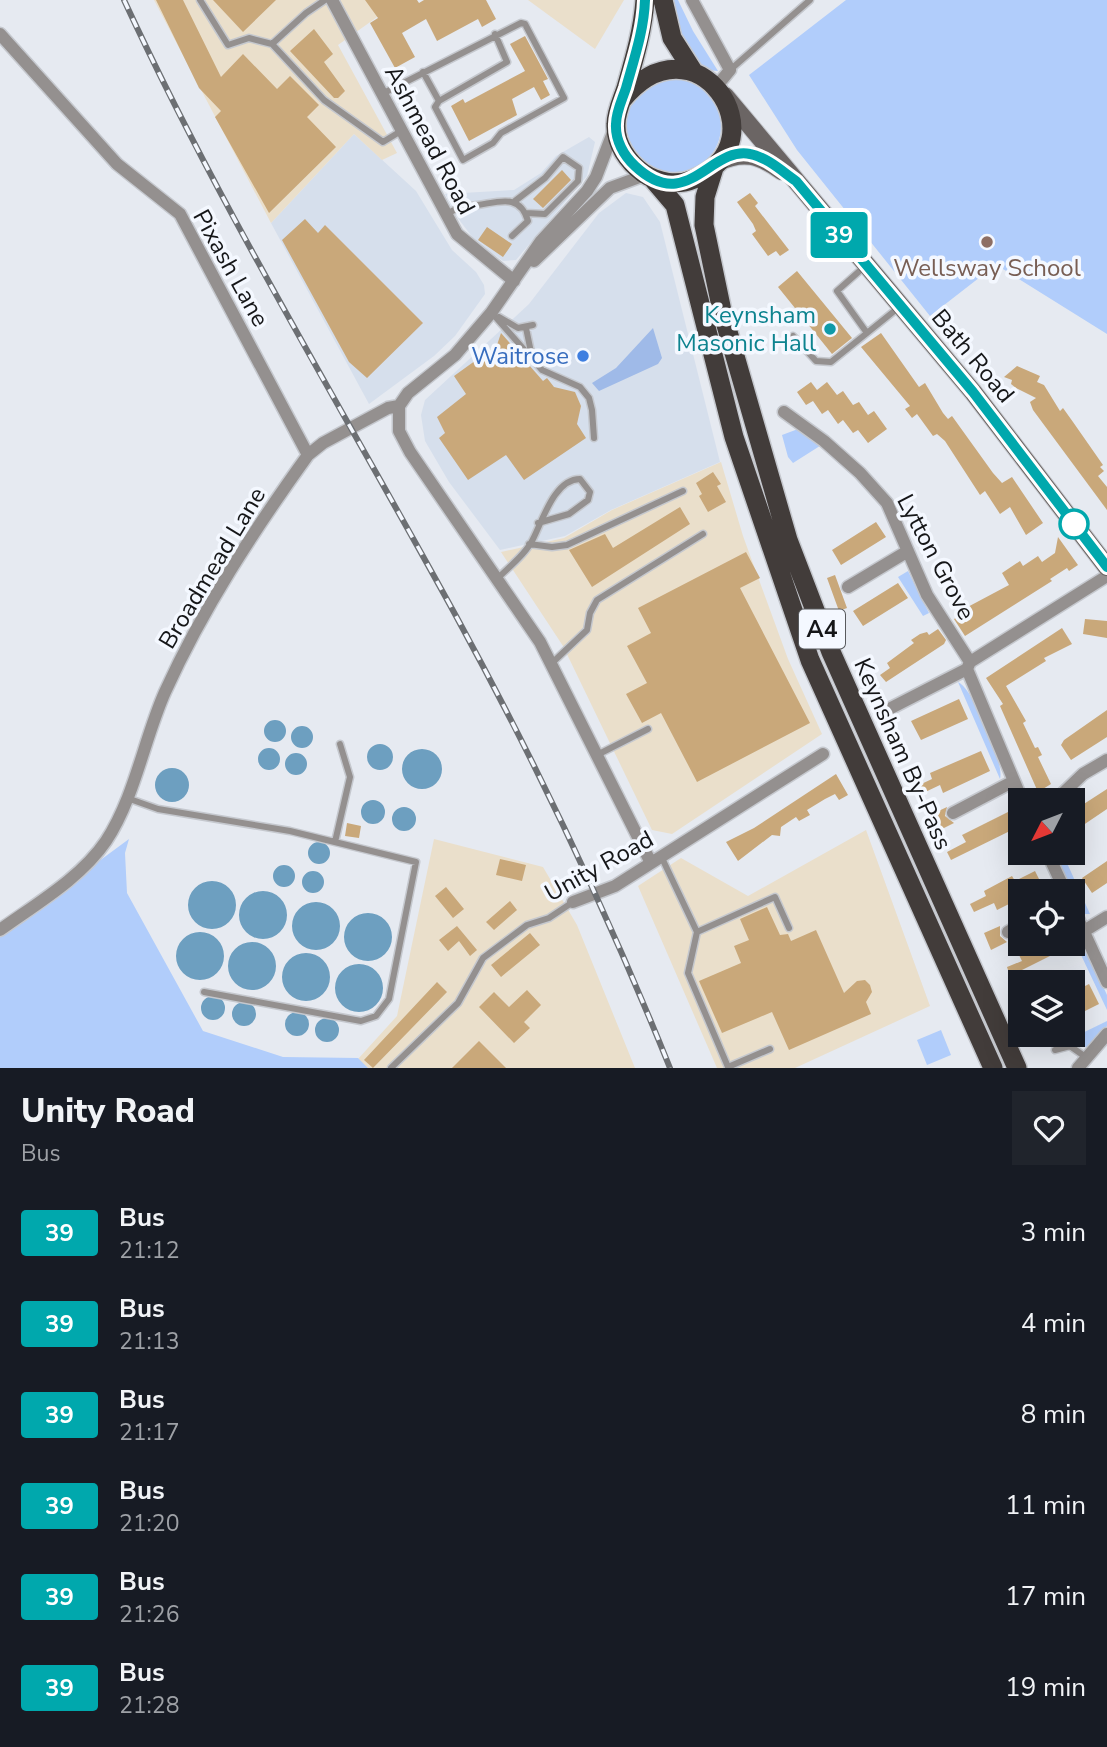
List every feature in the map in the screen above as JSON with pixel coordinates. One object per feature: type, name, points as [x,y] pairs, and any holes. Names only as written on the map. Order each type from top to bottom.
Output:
[{"type":"highway","points":[[615,126],[638,47],[645,0]]},
{"type":"highway","points":[[663,0],[673,38],[693,71],[719,90]]},
{"type":"highway","points":[[622,100],[650,74],[669,69],[693,71]]},
{"type":"highway","name":"A4","points":[[716,165],[727,151],[733,128],[719,90]]},
{"type":"highway","name":"A4","points":[[615,126],[619,143],[628,159],[648,176]]},
{"type":"highway","points":[[648,176],[681,183],[716,165]]},
{"type":"highway","name":"Keynsham By-Pass","points":[[716,165],[705,197],[704,225],[722,311],[788,540],[831,652],[1017,1068]]},
{"type":"highway","name":"Keynsham By-Pass","points":[[648,176],[675,205],[734,437],[810,660],[992,1068]]},
{"type":"main road","name":"Bath Road","points":[[719,90],[973,392],[1107,567]]},
{"type":"main road","name":"Bath Road","points":[[716,165],[735,155],[750,154],[769,162],[796,181]]},
{"type":"street","name":"Ashmead Road","points":[[332,0],[445,215],[470,248],[516,278]]},
{"type":"street","points":[[694,1],[730,70],[719,90]]},
{"type":"street","name":"Pixash Lane","points":[[0,34],[117,164],[180,214],[308,455]]},
{"type":"street","name":"Broadmead Lane","points":[[0,929],[85,865],[106,840],[126,798],[152,720],[192,631],[308,455],[323,443],[388,408],[400,406],[408,393],[455,355],[491,313],[541,241],[587,191],[596,177],[615,126]]},
{"type":"street","name":"Broadmead Lane","points":[[516,278],[610,188],[648,176]]},
{"type":"street","points":[[400,406],[399,431],[410,452],[498,578],[552,663],[597,755],[656,859]]},
{"type":"street","name":"Lytton Grove","points":[[784,412],[793,426],[860,473],[887,503],[927,595],[969,665],[1018,788]]},
{"type":"street","points":[[848,587],[908,551]]},
{"type":"street","points":[[891,708],[969,665],[1107,576]]},
{"type":"street","name":"Unity Road","points":[[573,902],[615,886],[823,754]]},
{"type":"street","points":[[1068,788],[1083,774],[1107,760]]},
{"type":"street","points":[[953,813],[1014,780]]},
{"type":"street","points":[[1085,930],[1107,917]]},
{"type":"street","points":[[1085,933],[1107,982]]},
{"type":"street","points":[[1082,1063],[1106,1038]]},
{"type":"lane","points":[[200,0],[228,45],[249,38],[272,44],[324,100],[383,142],[401,131]]},
{"type":"lane","points":[[272,44],[306,13],[325,0]]},
{"type":"lane","points":[[730,70],[810,0]]},
{"type":"lane","points":[[382,94],[423,72],[495,34],[516,23],[525,24],[564,98],[501,133],[493,143],[463,160],[435,107],[439,101],[507,62],[495,34]]},
{"type":"lane","points":[[423,72],[439,101]]},
{"type":"lane","points":[[515,201],[539,184],[564,157],[579,168],[578,181],[545,214],[526,213]]},
{"type":"lane","points":[[445,215],[457,207],[493,203],[503,198],[515,201],[526,213],[528,221],[512,236]]},
{"type":"lane","points":[[865,266],[837,291],[867,332]]},
{"type":"lane","points":[[793,336],[816,361],[831,362],[900,306]]},
{"type":"lane","points":[[491,313],[518,328],[530,327],[534,362]]},
{"type":"lane","points":[[491,313],[534,362],[553,376],[573,382],[589,398],[594,438]]},
{"type":"lane","points":[[498,578],[529,544],[538,523],[555,496],[571,481],[580,479],[584,482],[590,492],[588,500],[569,514],[538,523]]},
{"type":"lane","points":[[529,544],[552,547],[567,545],[683,491]]},
{"type":"lane","points":[[552,663],[587,630],[590,613],[597,600],[703,534]]},
{"type":"lane","points":[[597,755],[648,729]]},
{"type":"lane","points":[[335,842],[350,777],[340,744]]},
{"type":"lane","points":[[126,798],[158,809],[411,859],[418,866],[384,1007],[376,1016],[361,1021],[204,992]]},
{"type":"lane","points":[[656,859],[697,932],[688,973],[728,1066],[769,1049]]},
{"type":"lane","points":[[697,932],[775,897],[789,928]]},
{"type":"lane","name":"Unity Road","points":[[391,1068],[458,1003],[483,958],[527,925],[549,918],[573,902]]},
{"type":"lane","points":[[1055,1050],[1070,1046],[1082,1063]]},
{"type":"shaded area","points":[[154,0],[401,0],[338,45],[397,153],[382,160],[354,134],[271,223]]},
{"type":"shaded area","points":[[528,0],[624,0],[595,49]]},
{"type":"shaded area","points":[[670,0],[678,0],[693,31],[718,71],[708,69],[691,54],[680,32]]},
{"type":"shaded area","name":"Wellsway School","points":[[846,0],[1107,0],[1107,334],[1003,269],[984,274],[930,316],[797,150],[749,75]]},
{"type":"shaded area","points":[[673,78],[691,82],[707,92],[717,108],[721,126],[717,144],[707,160],[691,170],[673,174],[655,170],[639,160],[629,144],[625,126],[629,108],[639,92],[655,82]]},
{"type":"shaded area","points":[[354,134],[416,191],[452,250],[476,272],[484,285],[485,294],[455,336],[434,356],[369,404],[271,223]]},
{"type":"shaded area","points":[[589,137],[595,142],[587,176],[516,260],[503,261],[476,242],[457,217],[445,194],[514,190],[541,173],[556,156]]},
{"type":"shaded area","name":"Waitrose","points":[[626,193],[643,197],[660,222],[720,462],[611,510],[565,536],[500,550],[449,482],[425,441],[421,415],[425,400],[529,304],[599,213]]},
{"type":"shaded area","points":[[653,328],[662,358],[658,364],[599,391],[592,383],[616,368]]},
{"type":"shaded area","points":[[798,429],[823,444],[793,463],[788,457],[782,435]]},
{"type":"shaded area","points":[[721,462],[743,536],[788,659],[822,734],[672,834],[652,830],[563,646],[501,552],[564,538],[612,510]]},
{"type":"shaded area","points":[[908,571],[929,613],[923,616],[898,577]]},
{"type":"shaded area","points":[[958,682],[972,697],[987,727],[998,758],[1000,779]]},
{"type":"shaded area","points":[[271,720],[279,720],[286,727],[286,735],[279,742],[271,742],[264,735],[264,727]]},
{"type":"shaded area","points":[[298,726],[306,726],[313,733],[313,741],[306,748],[298,748],[291,741],[291,733]]},
{"type":"shaded area","points":[[380,744],[389,748],[393,757],[389,766],[380,770],[371,766],[367,757],[371,748]]},
{"type":"shaded area","points":[[265,748],[273,748],[280,755],[280,763],[273,770],[265,770],[258,763],[258,755]]},
{"type":"shaded area","points":[[422,749],[436,755],[442,769],[436,783],[422,789],[408,783],[402,769],[408,755]]},
{"type":"shaded area","points":[[292,753],[300,753],[307,760],[307,768],[300,775],[292,775],[285,768],[285,760]]},
{"type":"shaded area","points":[[172,768],[184,773],[189,785],[184,797],[172,802],[160,797],[155,785],[160,773]]},
{"type":"shaded area","points":[[373,800],[384,807],[385,812],[378,823],[373,824],[362,817],[361,812],[368,801]]},
{"type":"shaded area","points":[[404,807],[415,814],[416,819],[409,830],[404,831],[393,824],[392,819],[399,808]]},
{"type":"shaded area","points":[[866,830],[930,1006],[795,1068],[717,1068],[638,886],[681,858],[748,896]]},
{"type":"shaded area","points":[[129,839],[125,853],[127,893],[203,1031],[283,1057],[358,1058],[368,1068],[0,1068],[0,934]]},
{"type":"shaded area","points":[[434,839],[543,867],[577,925],[635,1068],[368,1068],[358,1059],[397,1016]]},
{"type":"shaded area","points":[[315,842],[323,842],[330,849],[330,857],[323,864],[315,864],[308,857],[308,849]]},
{"type":"shaded area","points":[[280,865],[288,865],[295,872],[295,880],[288,887],[280,887],[273,880],[273,872]]},
{"type":"shaded area","points":[[1059,865],[1068,865],[1074,879],[1065,879]]},
{"type":"shaded area","points":[[309,871],[317,871],[324,878],[324,886],[317,893],[309,893],[302,886],[302,878]]},
{"type":"shaded area","points":[[212,881],[229,888],[236,905],[229,922],[212,929],[195,922],[188,905],[195,888]]},
{"type":"shaded area","points":[[263,891],[280,898],[287,915],[280,932],[263,939],[246,932],[239,915],[246,898]]},
{"type":"shaded area","points":[[316,902],[333,909],[340,926],[333,943],[316,950],[299,943],[292,926],[299,909]]},
{"type":"shaded area","points":[[368,913],[385,920],[392,937],[385,954],[368,961],[351,954],[344,937],[351,920]]},
{"type":"shaded area","points":[[200,932],[217,939],[224,956],[217,973],[200,980],[183,973],[176,956],[183,939]]},
{"type":"shaded area","points":[[252,942],[269,949],[276,966],[269,983],[252,990],[235,983],[228,966],[235,949]]},
{"type":"shaded area","points":[[1085,947],[1107,995],[1107,1010],[1082,956],[1085,956]]},
{"type":"shaded area","points":[[306,953],[323,960],[330,977],[323,994],[306,1001],[289,994],[282,977],[289,960]]},
{"type":"shaded area","points":[[359,964],[376,971],[383,988],[376,1005],[359,1012],[342,1005],[335,988],[342,971]]},
{"type":"shaded area","points":[[213,996],[221,1000],[225,1008],[221,1016],[213,1020],[205,1016],[201,1008],[205,1000]]},
{"type":"shaded area","points":[[244,1002],[252,1006],[256,1014],[252,1022],[244,1026],[236,1022],[232,1014],[236,1006]]},
{"type":"shaded area","points":[[297,1012],[308,1019],[309,1024],[302,1035],[297,1036],[286,1029],[285,1024],[292,1013]]},
{"type":"shaded area","points":[[327,1018],[335,1022],[339,1030],[335,1038],[327,1042],[319,1038],[315,1030],[319,1022]]},
{"type":"shaded area","points":[[1107,1021],[1107,1026],[1087,1047],[1085,1032]]},
{"type":"shaded area","points":[[941,1030],[951,1055],[927,1065],[917,1040]]},
{"type":"building","points":[[156,0],[183,0],[221,77],[243,54],[277,89],[290,76],[319,105],[307,117],[336,147],[269,213],[215,117],[221,111],[199,88]]},
{"type":"building","points":[[213,0],[276,0],[243,32]]},
{"type":"building","points":[[365,0],[417,0],[419,3],[424,0],[486,0],[496,19],[482,27],[478,19],[437,41],[426,19],[402,33],[415,57],[395,68],[370,23],[378,18]]},
{"type":"building","points":[[314,29],[333,54],[324,62],[345,91],[338,98],[334,98],[290,51]]},
{"type":"building","points":[[525,36],[548,79],[543,81],[550,95],[541,100],[534,87],[512,99],[517,115],[469,141],[451,106],[463,99],[465,103],[525,71],[510,44]]},
{"type":"building","points":[[562,170],[571,180],[543,208],[533,199]]},
{"type":"building","points":[[750,193],[758,203],[755,206],[789,250],[780,256],[776,251],[768,256],[752,234],[756,231],[753,224],[737,202]]},
{"type":"building","points":[[305,219],[318,233],[325,225],[423,323],[367,378],[349,362],[282,240]]},
{"type":"building","points":[[487,227],[512,244],[503,257],[478,240]]},
{"type":"building","points":[[797,271],[852,338],[832,354],[778,287]]},
{"type":"building","points":[[501,333],[543,381],[547,378],[554,387],[575,392],[581,406],[577,424],[586,438],[524,480],[506,455],[468,480],[439,438],[445,433],[437,417],[466,394],[454,376],[497,345]]},
{"type":"building","points":[[881,333],[919,387],[925,383],[943,413],[948,419],[952,416],[1002,483],[1012,477],[1043,523],[1026,535],[1010,507],[1000,514],[985,491],[980,495],[945,441],[937,434],[933,436],[917,414],[912,418],[905,409],[910,406],[861,347]]},
{"type":"building","points":[[1017,366],[1040,376],[1037,382],[1044,385],[1060,411],[1063,408],[1103,465],[1100,467],[1104,471],[1098,476],[1107,487],[1107,510],[1033,410],[1030,402],[1036,398],[1016,388],[1011,384],[1012,380],[1004,377]]},
{"type":"building","points":[[811,382],[817,390],[827,382],[837,395],[843,391],[853,405],[859,402],[868,415],[874,411],[887,429],[868,443],[858,430],[853,433],[843,420],[838,424],[828,410],[822,414],[813,401],[806,405],[797,392]]},
{"type":"building","points":[[713,472],[721,484],[717,486],[726,502],[708,512],[699,496],[702,494],[696,483]]},
{"type":"building","points":[[680,507],[690,524],[592,587],[569,550],[605,534],[613,548]]},
{"type":"building","points":[[876,522],[886,537],[841,565],[832,550]]},
{"type":"building","points":[[1058,537],[1078,565],[1069,571],[1067,568],[1050,579],[1052,581],[965,636],[954,619],[964,613],[962,610],[1009,585],[1002,573],[1020,561],[1023,566],[1038,556],[1042,562],[1055,553]]},
{"type":"building","points":[[746,552],[760,578],[740,588],[810,723],[697,782],[661,713],[642,723],[626,694],[647,683],[627,646],[651,633],[638,608]]},
{"type":"building","points":[[835,575],[847,608],[839,611],[827,578]]},
{"type":"building","points":[[898,583],[908,598],[863,626],[853,611]]},
{"type":"building","points":[[1085,619],[1107,621],[1107,638],[1083,634]]},
{"type":"building","points":[[1062,628],[1072,644],[1044,658],[1046,661],[1006,686],[1026,721],[1023,723],[1035,748],[1038,747],[1042,755],[1038,757],[1051,784],[1044,788],[1036,788],[1000,706],[1003,704],[986,678]]},
{"type":"building","points":[[938,629],[946,640],[944,644],[886,682],[880,675],[890,668],[887,663],[914,643],[911,640],[920,634],[927,632],[929,635]]},
{"type":"building","points":[[959,699],[968,719],[921,740],[911,721]]},
{"type":"building","points":[[1107,710],[1107,737],[1071,760],[1061,745],[1064,740]]},
{"type":"building","points":[[981,751],[990,771],[943,793],[940,785],[921,794],[917,786],[932,779],[930,773]]},
{"type":"building","points":[[836,774],[848,795],[839,800],[835,794],[825,799],[807,810],[810,815],[799,821],[796,817],[781,827],[780,836],[772,835],[738,861],[726,842],[754,828]]},
{"type":"building","points":[[1107,789],[1107,809],[1085,824],[1085,803]]},
{"type":"building","points":[[947,807],[945,816],[954,823],[938,831],[930,815]]},
{"type":"building","points":[[1008,812],[1008,832],[951,860],[947,852],[966,842],[962,835]]},
{"type":"building","points":[[347,823],[361,826],[359,838],[345,836]]},
{"type":"building","points":[[500,859],[526,865],[522,881],[496,875]]},
{"type":"building","points":[[1107,861],[1107,883],[1092,893],[1082,878]]},
{"type":"building","points":[[1035,871],[1039,879],[1019,879]]},
{"type":"building","points":[[1012,876],[1014,879],[1008,879],[1008,904],[997,910],[994,903],[974,912],[970,904],[986,896],[984,891]]},
{"type":"building","points":[[446,887],[464,909],[453,918],[435,896]]},
{"type":"building","points":[[510,901],[517,910],[494,930],[486,922]]},
{"type":"building","points":[[767,907],[780,935],[788,934],[791,941],[816,930],[844,993],[857,981],[865,980],[870,985],[872,992],[866,1002],[871,1014],[789,1050],[772,1012],[722,1033],[699,981],[741,963],[734,946],[749,940],[740,919]]},
{"type":"building","points":[[457,926],[477,950],[470,956],[459,941],[448,951],[439,940]]},
{"type":"building","points":[[1000,926],[1000,936],[1007,942],[991,950],[984,933]]},
{"type":"building","points":[[530,933],[540,945],[501,977],[491,965]]},
{"type":"building","points":[[1020,956],[1050,956],[1022,970],[1008,970],[1007,967],[1022,961]]},
{"type":"building","points":[[437,982],[447,992],[373,1068],[364,1060]]},
{"type":"building","points":[[1089,984],[1099,1004],[1085,1011],[1085,986]]},
{"type":"building","points":[[527,990],[541,1005],[524,1022],[530,1028],[514,1043],[479,1007],[494,992],[509,1007]]},
{"type":"building","points":[[479,1041],[506,1068],[452,1068]]},
{"type":"railway","points":[[124,0],[201,157],[456,616],[514,726],[596,896],[670,1068]]},
{"type":"bus line","name":"39","points":[[645,0],[638,47],[615,126],[619,143],[628,159],[645,175],[666,183],[681,183],[694,179],[718,162],[735,155],[750,154],[769,162],[796,181],[819,212],[973,392],[1107,567]]},
{"type":"place","name":"Wellsway School","points":[[987,242]]},
{"type":"place","name":"Keynsham Masonic Hall","points":[[830,329]]},
{"type":"place","name":"Waitrose","points":[[583,356]]}]
